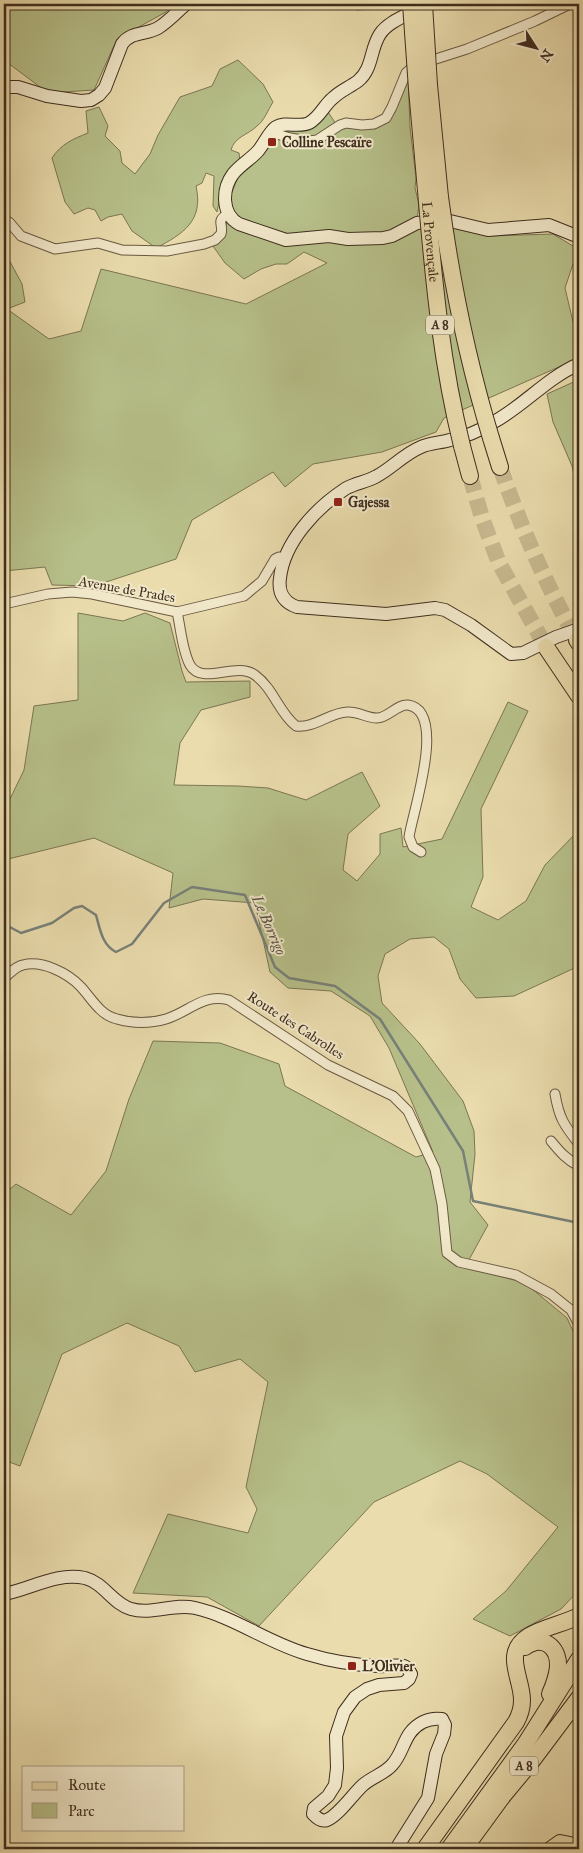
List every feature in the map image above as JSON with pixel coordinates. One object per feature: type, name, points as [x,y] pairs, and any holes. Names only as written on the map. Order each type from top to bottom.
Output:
[{"type":"highway","name":"La Provençale","points":[[411,4],[423,87],[434,200],[443,352],[451,397],[470,476]]},
{"type":"highway","name":"La Provençale","points":[[423,87],[424,4]]},
{"type":"highway","name":"La Provençale","points":[[434,200],[466,348],[500,467]]},
{"type":"highway","points":[[546,647],[579,696]]},
{"type":"highway","points":[[425,1849],[516,1722],[522,1698],[515,1661],[518,1648],[528,1636],[579,1616]]},
{"type":"highway","points":[[515,1661],[525,1646],[538,1641],[550,1645],[558,1658],[554,1683],[526,1743]]},
{"type":"highway","name":"A 8","points":[[449,1849],[526,1743],[579,1659]]},
{"type":"highway","name":"A 8","points":[[464,1849],[501,1798],[579,1680]]},
{"type":"highway","points":[[501,1798],[536,1756],[579,1698]]},
{"type":"main road","points":[[550,1849],[560,1842],[570,1844],[577,1849]]},
{"type":"street","points":[[4,87],[18,88],[46,96],[81,101],[92,100],[105,88],[126,38],[159,27],[186,4]]},
{"type":"street","points":[[428,4],[388,25],[380,33],[370,62],[359,81],[331,99],[316,118],[302,125],[281,125],[275,127],[257,152],[234,172],[229,180],[225,206],[228,214],[239,224],[286,240],[329,236],[348,239],[383,238],[392,236],[417,223],[434,221],[450,221],[488,230],[549,225],[579,237]]},
{"type":"street","points":[[271,132],[309,141],[317,140],[346,123],[374,124],[386,118],[406,73],[414,66],[467,49],[535,21],[570,4]]},
{"type":"street","points":[[4,222],[9,222],[20,236],[55,249],[98,243],[122,250],[167,251],[215,240],[221,234],[220,221],[228,214]]},
{"type":"street","points":[[579,364],[555,376],[522,404],[491,424],[462,437],[420,447],[376,477],[345,489],[316,513],[293,541],[281,569],[279,585],[280,593],[289,604],[297,607],[386,614],[435,608],[445,610],[471,625],[511,654],[523,653],[556,637],[579,637]]},
{"type":"street","name":"Avenue de Prades","points":[[4,604],[48,594],[72,592],[92,594],[177,612],[244,596],[262,581],[275,559],[279,557],[285,558]]},
{"type":"street","points":[[177,612],[190,665],[195,670],[203,674],[246,670],[255,675],[272,692],[284,714],[296,726],[308,727],[349,711],[369,718],[379,718],[404,705],[411,706],[416,710],[422,716],[428,748],[410,837],[413,847],[421,852]]},
{"type":"street","name":"Route des Cabrolles","points":[[4,978],[22,965],[42,965],[59,970],[80,985],[103,1013],[116,1019],[144,1024],[167,1019],[207,999],[219,997],[229,1000],[328,1065],[393,1096],[408,1111],[435,1169],[442,1204],[447,1253],[459,1262],[516,1275],[552,1294],[571,1310],[579,1325]]},
{"type":"street","points":[[555,1094],[558,1113],[564,1125],[579,1144]]},
{"type":"street","points":[[552,1141],[570,1162],[579,1166]]},
{"type":"street","points":[[4,1594],[43,1581],[72,1577],[86,1579],[102,1586],[114,1598],[131,1609],[195,1608],[222,1617],[298,1652],[354,1664],[380,1667],[403,1666],[408,1668],[411,1674],[404,1683],[379,1685],[367,1689],[355,1697],[344,1712],[336,1736],[337,1768],[335,1786],[328,1796],[314,1808],[313,1814],[320,1820],[326,1820],[334,1815],[364,1783],[388,1770],[394,1764],[406,1738],[416,1726],[436,1718],[442,1719],[445,1725],[444,1734],[436,1754],[428,1798],[396,1849]]},
{"type":"green space","points":[[4,4],[174,4],[166,12],[117,39],[94,90],[48,93],[4,60]]},
{"type":"green space","points":[[356,4],[393,4],[391,8],[356,10]]},
{"type":"green space","points":[[238,60],[263,84],[273,102],[259,124],[235,142],[231,150],[239,153],[240,162],[223,182],[217,212],[213,206],[214,176],[206,173],[202,183],[196,186],[197,208],[189,225],[175,237],[156,248],[132,231],[122,214],[108,217],[101,221],[95,210],[88,208],[74,214],[65,202],[52,158],[63,146],[88,133],[86,111],[99,107],[108,126],[105,136],[120,151],[122,163],[135,174],[150,154],[158,135],[180,97],[212,86],[220,69]]},
{"type":"green space","points":[[408,75],[410,127],[416,178],[415,188],[419,205],[417,219],[490,236],[553,234],[578,249],[565,288],[579,347],[579,358],[444,418],[436,432],[382,452],[313,464],[285,487],[273,472],[192,520],[176,559],[94,586],[52,585],[45,567],[4,571],[4,256],[7,256],[22,284],[25,302],[7,309],[49,339],[81,331],[101,269],[246,304],[327,263],[304,252],[287,264],[276,264],[261,269],[244,279],[225,263],[213,246],[226,227],[230,197],[239,175],[287,131],[328,112],[340,130],[345,127],[368,129],[381,125]]},
{"type":"green space","points":[[578,380],[579,494],[572,466],[553,422],[547,394]]},
{"type":"green space","points":[[78,613],[123,621],[145,613],[170,623],[186,682],[250,681],[250,697],[201,710],[180,743],[174,785],[268,788],[306,800],[362,772],[380,806],[348,834],[343,870],[357,881],[380,854],[380,834],[401,828],[403,847],[442,839],[508,702],[528,711],[481,809],[483,877],[471,907],[498,920],[526,901],[545,865],[579,830],[579,966],[514,996],[476,998],[460,979],[449,949],[434,937],[410,939],[385,954],[378,976],[382,1003],[420,1044],[463,1101],[474,1131],[475,1154],[470,1202],[488,1225],[465,1267],[525,1283],[567,1318],[579,1344],[579,1590],[561,1609],[510,1636],[473,1619],[506,1591],[558,1527],[487,1474],[460,1461],[374,1502],[259,1626],[207,1597],[133,1593],[168,1514],[248,1533],[257,1509],[246,1487],[268,1382],[240,1359],[195,1372],[179,1346],[127,1323],[62,1354],[20,1466],[4,1460],[4,1194],[16,1184],[71,1215],[106,1171],[129,1099],[153,1041],[220,1043],[279,1064],[285,1086],[416,1157],[433,1152],[389,1048],[370,1016],[331,991],[288,988],[270,972],[255,903],[203,899],[169,908],[173,873],[94,838],[4,860],[4,800],[10,799],[24,770],[34,706],[78,700]]},
{"type":"waterway","name":"Le Borrigo","points":[[4,904],[6,925],[21,933],[52,923],[74,908],[82,906],[96,915],[105,941],[116,952],[132,944],[164,903],[192,887],[245,895],[275,967],[289,978],[335,986],[380,1019],[463,1151],[473,1201],[579,1223]]},
{"type":"tunnel","points":[[500,467],[535,555],[577,640]]},
{"type":"tunnel","points":[[470,476],[482,518],[499,563],[546,647]]},
{"type":"place","name":"Colline Pescaïre","points":[[272,142]]},
{"type":"place","name":"Gajessa","points":[[338,502]]},
{"type":"place","name":"L'Olivier","points":[[352,1666]]}]
